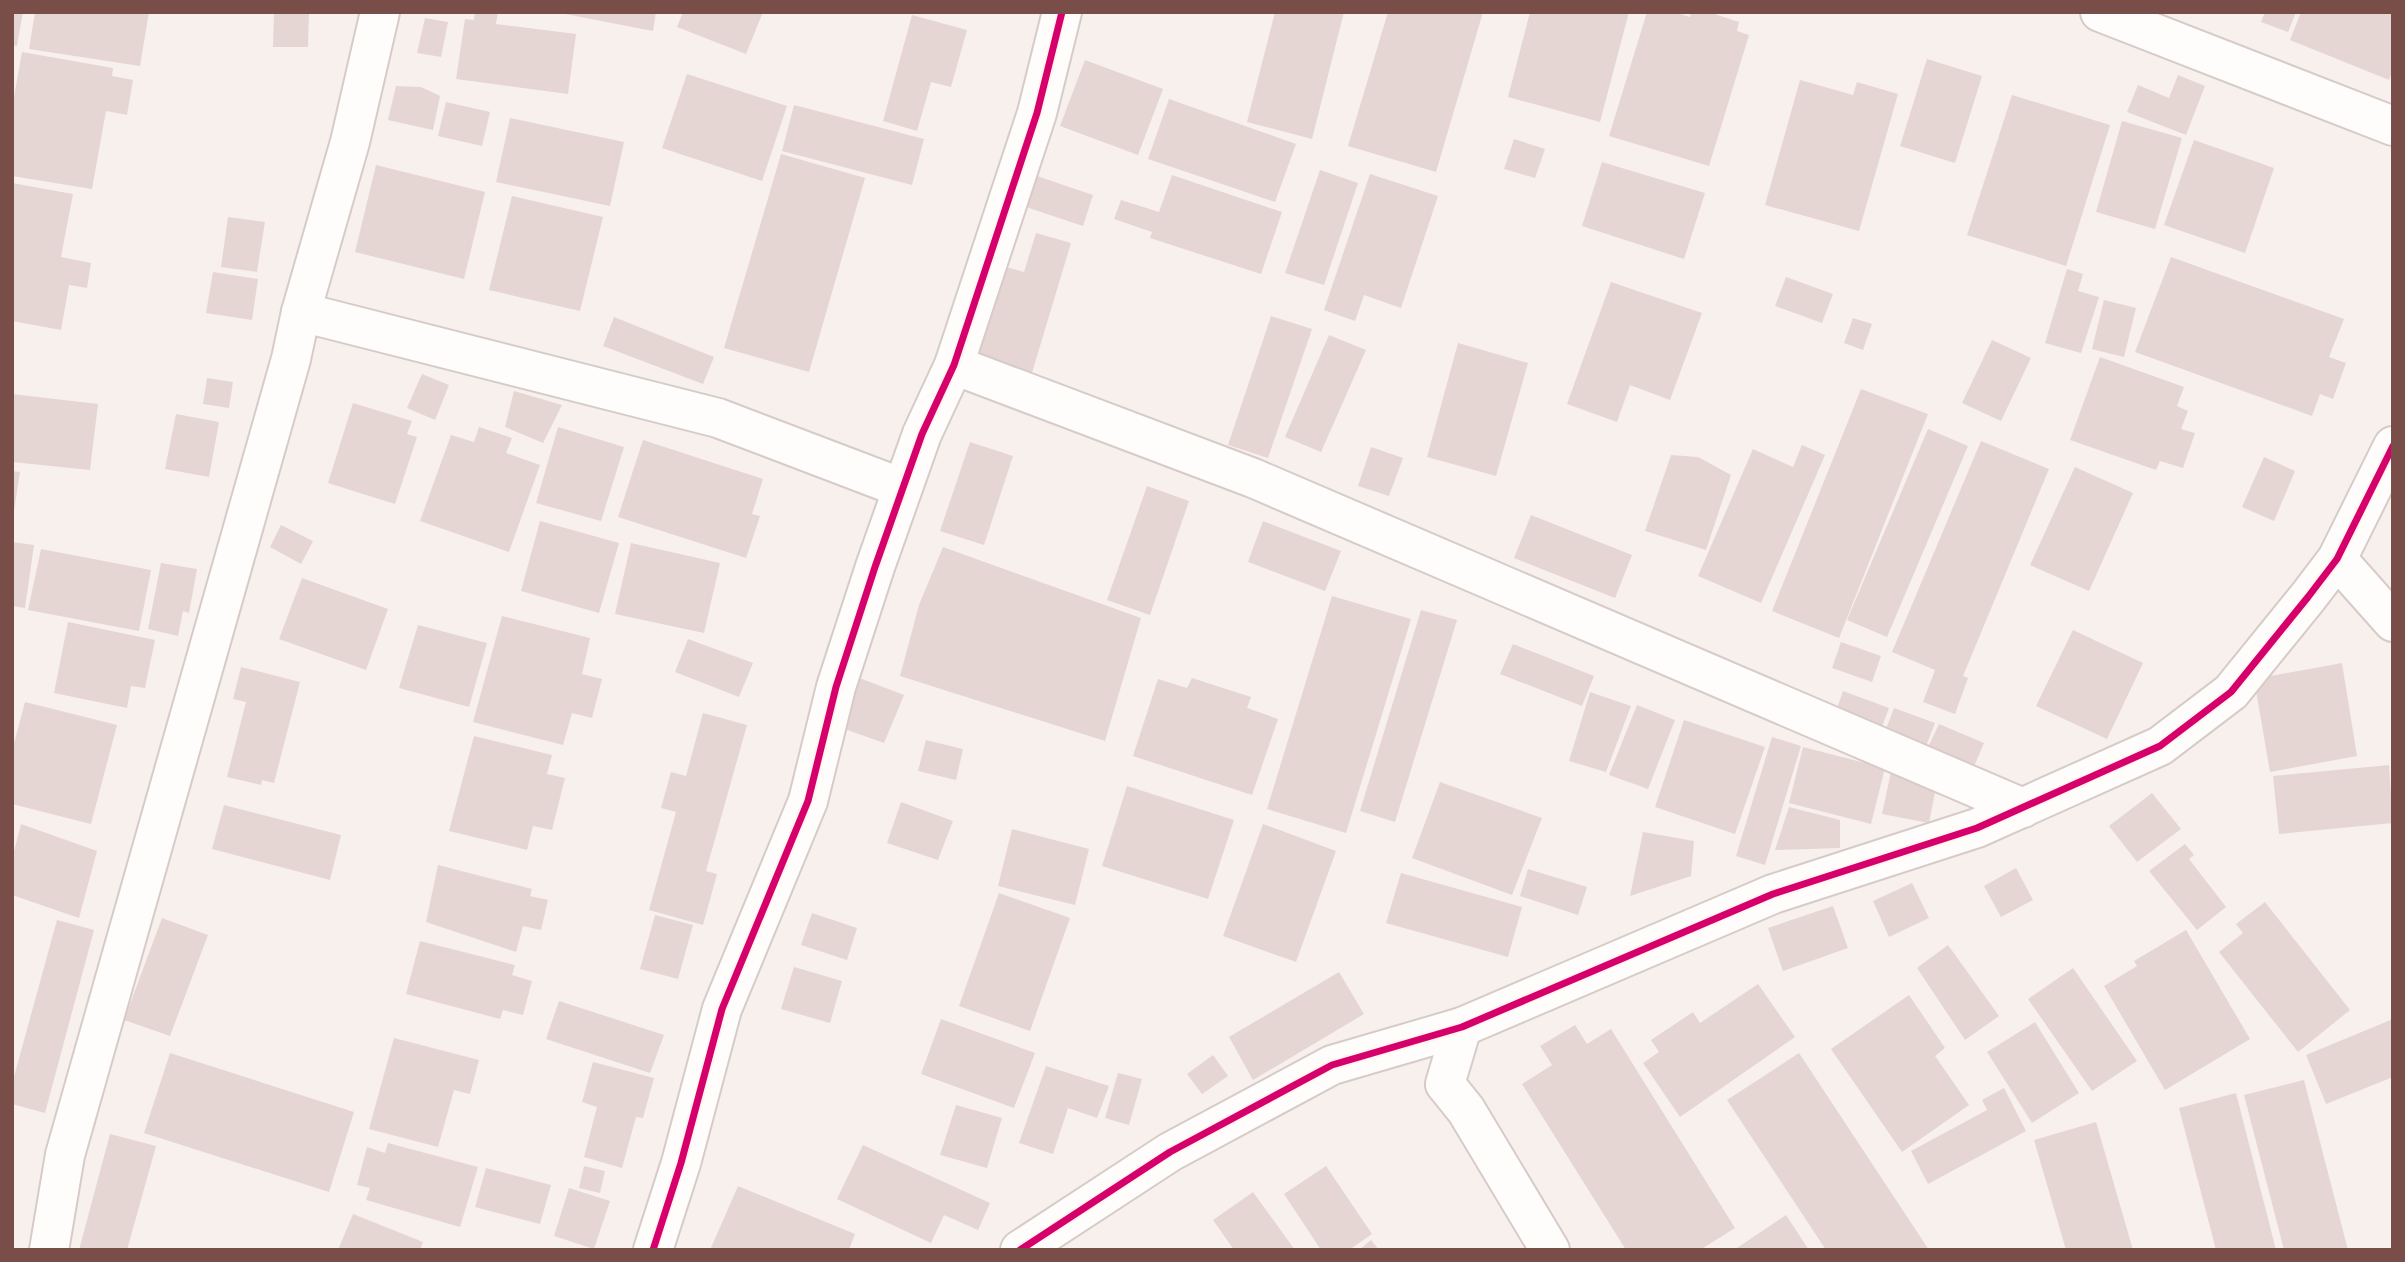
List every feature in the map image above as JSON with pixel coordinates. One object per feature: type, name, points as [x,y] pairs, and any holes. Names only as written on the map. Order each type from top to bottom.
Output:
[{"type":"street","points":[[49,1250],[65,1155],[291,359],[301,312],[350,142],[380,12]]},
{"type":"street","points":[[653,1250],[681,1163],[722,1009],[808,802],[836,687],[902,488],[922,434],[954,365],[1037,113],[1062,12]]},
{"type":"street","points":[[2100,12],[2393,126]]},
{"type":"street","points":[[301,312],[718,418],[902,488]]},
{"type":"street","points":[[954,365],[1253,478],[2024,808]]},
{"type":"street","points":[[1020,1250],[1170,1153],[1332,1065],[1462,1027],[1773,894],[1977,828],[2160,746],[2231,692],[2337,559],[2393,446]]},
{"type":"street","points":[[2337,559],[2393,622]]},
{"type":"street","points":[[1462,1027],[1445,1084],[1466,1110],[1550,1250]]},
{"type":"building","points":[[12,12],[23,12],[17,46],[12,45]]},
{"type":"building","points":[[35,12],[149,12],[140,66],[29,49]]},
{"type":"building","points":[[274,12],[309,12],[308,47],[273,47]]},
{"type":"building","points":[[475,12],[498,12],[496,24],[576,34],[568,94],[456,79],[465,19],[474,20]]},
{"type":"building","points":[[555,12],[656,12],[653,31]]},
{"type":"building","points":[[683,12],[763,12],[746,54],[677,27]]},
{"type":"building","points":[[1275,12],[1344,12],[1312,139],[1247,122]]},
{"type":"building","points":[[1388,12],[1483,12],[1436,172],[1348,146]]},
{"type":"building","points":[[1530,12],[1629,12],[1600,122],[1508,97]]},
{"type":"building","points":[[1647,12],[1674,12],[1690,17],[1691,12],[1708,12],[1739,22],[1737,31],[1749,35],[1709,166],[1609,136]]},
{"type":"building","points":[[2265,12],[2296,12],[2288,32],[2261,22]]},
{"type":"building","points":[[2301,12],[2393,12],[2393,70],[2389,80],[2290,40]]},
{"type":"building","points":[[912,15],[967,30],[951,87],[931,82],[917,131],[883,121]]},
{"type":"building","points":[[425,18],[448,22],[441,57],[417,53]]},
{"type":"building","points":[[22,52],[113,68],[112,76],[133,80],[127,115],[106,111],[92,189],[12,176],[12,108]]},
{"type":"building","points":[[1927,59],[1982,76],[1955,163],[1900,146]]},
{"type":"building","points":[[1085,60],[1163,89],[1138,155],[1060,126]]},
{"type":"building","points":[[687,74],[787,106],[762,181],[662,148]]},
{"type":"building","points":[[2178,75],[2205,86],[2186,135],[2127,112],[2138,85],[2169,98]]},
{"type":"building","points":[[1800,80],[1853,95],[1857,82],[1898,94],[1859,231],[1765,205]]},
{"type":"building","points":[[396,86],[421,87],[440,96],[433,130],[388,120]]},
{"type":"building","points":[[2012,95],[2110,125],[2066,266],[1967,235]]},
{"type":"building","points":[[1169,99],[1296,144],[1275,202],[1148,159]]},
{"type":"building","points":[[446,102],[490,112],[482,146],[438,136]]},
{"type":"building","points":[[794,105],[924,139],[912,185],[782,151]]},
{"type":"building","points":[[510,118],[624,142],[610,206],[496,182]]},
{"type":"building","points":[[2122,121],[2182,138],[2155,229],[2096,212]]},
{"type":"building","points":[[1514,139],[1545,149],[1535,178],[1504,169]]},
{"type":"building","points":[[2194,140],[2274,168],[2245,253],[2164,225]]},
{"type":"building","points":[[781,154],[865,178],[809,372],[724,348]]},
{"type":"building","points":[[1602,162],[1705,193],[1684,259],[1582,226]]},
{"type":"building","points":[[376,165],[485,192],[464,279],[355,252]]},
{"type":"building","points":[[1320,170],[1358,183],[1324,285],[1285,273]]},
{"type":"building","points":[[1031,174],[1093,195],[1083,226],[1020,205]]},
{"type":"building","points":[[1370,174],[1438,196],[1401,308],[1364,295],[1355,321],[1324,310]]},
{"type":"building","points":[[1172,175],[1282,212],[1261,274],[1150,238],[1152,232],[1114,219],[1121,200],[1159,212]]},
{"type":"building","points":[[12,183],[73,194],[61,257],[91,263],[87,288],[69,285],[61,330],[12,321]]},
{"type":"building","points":[[512,196],[603,217],[580,311],[489,290]]},
{"type":"building","points":[[228,217],[265,222],[257,272],[221,267]]},
{"type":"building","points":[[1036,233],[1071,243],[1031,376],[971,359],[999,265],[1024,272]]},
{"type":"building","points":[[2171,257],[2344,319],[2329,357],[2346,363],[2333,399],[2320,394],[2312,416],[2135,352]]},
{"type":"building","points":[[2067,269],[2083,274],[2078,291],[2099,297],[2081,353],[2045,343]]},
{"type":"building","points":[[213,272],[258,279],[252,320],[206,313]]},
{"type":"building","points":[[1786,277],[1833,294],[1822,323],[1775,306]]},
{"type":"building","points":[[1611,282],[1702,313],[1670,400],[1630,385],[1617,422],[1567,404]]},
{"type":"building","points":[[2104,300],[2136,308],[2124,357],[2092,349]]},
{"type":"building","points":[[1271,316],[1312,329],[1268,458],[1228,445]]},
{"type":"building","points":[[614,317],[714,357],[703,384],[603,346]]},
{"type":"building","points":[[1853,318],[1872,324],[1863,350],[1844,343]]},
{"type":"building","points":[[1329,335],[1366,350],[1321,452],[1285,437]]},
{"type":"building","points":[[1992,340],[2031,358],[2001,421],[1962,403]]},
{"type":"building","points":[[1458,343],[1528,363],[1496,476],[1427,457]]},
{"type":"building","points":[[2100,357],[2184,387],[2177,406],[2188,411],[2181,429],[2195,433],[2183,468],[2160,461],[2156,470],[2070,440]]},
{"type":"building","points":[[422,374],[449,385],[435,420],[407,408]]},
{"type":"building","points":[[207,378],[233,382],[229,408],[203,404]]},
{"type":"building","points":[[1861,389],[1928,414],[1839,638],[1772,611]]},
{"type":"building","points":[[514,391],[562,405],[543,443],[505,427]]},
{"type":"building","points":[[12,394],[98,404],[90,470],[12,462]]},
{"type":"building","points":[[353,403],[412,421],[407,434],[417,437],[395,504],[328,483]]},
{"type":"building","points":[[176,414],[219,422],[209,477],[165,469]]},
{"type":"building","points":[[479,427],[512,438],[506,453],[540,465],[509,552],[420,521],[451,435],[474,442]]},
{"type":"building","points":[[558,427],[624,447],[601,521],[536,503]]},
{"type":"building","points":[[1928,429],[1968,446],[1887,637],[1847,620]]},
{"type":"building","points":[[643,440],[763,479],[752,514],[760,516],[746,558],[618,517]]},
{"type":"building","points":[[1981,441],[2049,469],[1963,676],[1968,678],[1955,714],[1923,702],[1935,670],[1892,652]]},
{"type":"building","points":[[970,442],[1013,456],[984,545],[940,531]]},
{"type":"building","points":[[1802,445],[1825,455],[1761,603],[1698,576],[1753,449],[1793,467]]},
{"type":"building","points":[[1371,447],[1403,458],[1389,496],[1358,486]]},
{"type":"building","points":[[1671,455],[1698,457],[1731,475],[1706,550],[1645,531]]},
{"type":"building","points":[[2264,457],[2295,471],[2274,521],[2242,507]]},
{"type":"building","points":[[2075,467],[2133,493],[2089,591],[2030,565]]},
{"type":"building","points":[[12,471],[20,472],[14,511],[12,511]]},
{"type":"building","points":[[1147,486],[1189,501],[1150,615],[1107,600]]},
{"type":"building","points":[[1531,515],[1632,555],[1615,598],[1514,558]]},
{"type":"building","points":[[540,521],[619,543],[599,613],[521,591]]},
{"type":"building","points":[[1263,521],[1341,551],[1325,591],[1248,562]]},
{"type":"building","points":[[281,525],[313,541],[301,564],[270,547]]},
{"type":"building","points":[[12,542],[34,545],[25,608],[12,606]]},
{"type":"building","points":[[631,543],[720,563],[704,633],[615,614]]},
{"type":"building","points":[[943,547],[1141,618],[1105,741],[900,676],[919,605]]},
{"type":"building","points":[[41,549],[151,570],[139,631],[28,610]]},
{"type":"building","points":[[161,563],[197,569],[189,613],[183,611],[178,636],[148,629]]},
{"type":"building","points":[[302,578],[388,609],[366,670],[279,639]]},
{"type":"building","points":[[1332,596],[1411,619],[1346,833],[1267,809]]},
{"type":"building","points":[[1421,610],[1457,620],[1395,822],[1360,811]]},
{"type":"building","points":[[502,616],[590,638],[582,674],[602,679],[592,718],[572,713],[563,745],[473,722]]},
{"type":"building","points":[[68,622],[155,640],[145,688],[131,686],[127,708],[54,693]]},
{"type":"building","points":[[418,625],[487,643],[469,707],[399,688]]},
{"type":"building","points":[[2073,630],[2143,663],[2107,739],[2036,706]]},
{"type":"building","points":[[688,639],[753,663],[739,697],[675,672]]},
{"type":"building","points":[[1841,642],[1881,656],[1872,682],[1832,668]]},
{"type":"building","points":[[1513,644],[1594,676],[1582,706],[1500,674]]},
{"type":"building","points":[[2342,663],[2357,756],[2270,772],[2254,679]]},
{"type":"building","points":[[241,667],[300,682],[274,783],[262,780],[261,785],[227,777],[246,702],[233,699]]},
{"type":"building","points":[[857,677],[904,695],[884,743],[839,727]]},
{"type":"building","points":[[1192,678],[1251,697],[1247,708],[1278,719],[1252,795],[1133,756],[1158,679],[1187,688]]},
{"type":"building","points":[[1843,691],[1889,708],[1880,732],[1834,717]]},
{"type":"building","points":[[1590,692],[1631,706],[1606,772],[1569,761]]},
{"type":"building","points":[[25,702],[117,725],[91,824],[12,804],[12,751]]},
{"type":"building","points":[[1637,705],[1675,720],[1648,789],[1609,775]]},
{"type":"building","points":[[1894,708],[1935,723],[1925,749],[1884,734]]},
{"type":"building","points":[[703,713],[747,725],[706,871],[717,874],[703,925],[649,910],[676,812],[661,808],[671,772],[686,776]]},
{"type":"building","points":[[1684,720],[1765,747],[1735,834],[1655,807]]},
{"type":"building","points":[[1939,724],[1984,743],[1972,771],[1926,751]]},
{"type":"building","points":[[474,736],[552,755],[547,774],[565,778],[552,830],[533,826],[527,850],[449,831]]},
{"type":"building","points":[[1772,737],[1801,746],[1765,865],[1736,856]]},
{"type":"building","points":[[926,740],[963,749],[956,780],[918,771]]},
{"type":"building","points":[[1803,747],[1885,768],[1871,824],[1789,803]]},
{"type":"building","points":[[2389,765],[2393,823],[2279,834],[2273,776]]},
{"type":"building","points":[[1892,767],[1938,777],[1929,823],[1882,814]]},
{"type":"building","points":[[1440,782],[1542,818],[1512,895],[1412,858]]},
{"type":"building","points":[[1127,786],[1234,820],[1208,899],[1102,866]]},
{"type":"building","points":[[2152,793],[2181,829],[2137,862],[2109,826]]},
{"type":"building","points":[[901,802],[953,821],[938,860],[887,843]]},
{"type":"building","points":[[224,805],[341,835],[330,880],[212,849]]},
{"type":"building","points":[[1789,807],[1840,820],[1840,848],[1775,850]]},
{"type":"building","points":[[21,824],[97,851],[79,918],[12,895],[12,859]]},
{"type":"building","points":[[1263,824],[1336,851],[1296,962],[1223,936]]},
{"type":"building","points":[[1012,829],[1089,849],[1075,905],[998,886]]},
{"type":"building","points":[[1643,832],[1694,841],[1691,876],[1630,896]]},
{"type":"building","points":[[2185,844],[2194,855],[2189,859],[2226,907],[2197,930],[2149,871]]},
{"type":"building","points":[[438,865],[532,889],[530,896],[548,900],[541,930],[523,926],[516,952],[426,922]]},
{"type":"building","points":[[2016,868],[2033,900],[2001,917],[1984,886]]},
{"type":"building","points":[[1528,869],[1587,887],[1578,915],[1520,896]]},
{"type":"building","points":[[1401,873],[1522,907],[1508,957],[1386,923]]},
{"type":"building","points":[[1912,883],[1929,918],[1889,937],[1873,901]]},
{"type":"building","points":[[999,893],[1070,918],[1030,1031],[959,1006]]},
{"type":"building","points":[[2265,902],[2350,1010],[2298,1052],[2219,952],[2243,933],[2236,924]]},
{"type":"building","points":[[1833,906],[1848,948],[1783,971],[1768,928]]},
{"type":"building","points":[[812,913],[857,928],[847,960],[801,945]]},
{"type":"building","points":[[655,915],[693,925],[678,979],[640,969]]},
{"type":"building","points":[[162,918],[208,935],[170,1036],[124,1020]]},
{"type":"building","points":[[57,920],[94,930],[45,1113],[12,1104],[12,1084]]},
{"type":"building","points":[[2186,930],[2250,1039],[2165,1090],[2104,986],[2137,966],[2134,961]]},
{"type":"building","points":[[420,941],[515,965],[512,975],[532,981],[523,1015],[503,1010],[500,1019],[406,994]]},
{"type":"building","points":[[1948,945],[1999,1016],[1965,1040],[1917,968]]},
{"type":"building","points":[[794,967],[842,981],[830,1023],[781,1009]]},
{"type":"building","points":[[2073,968],[2137,1061],[2092,1091],[2028,999]]},
{"type":"building","points":[[1339,972],[1364,1014],[1253,1080],[1229,1037]]},
{"type":"building","points":[[1758,984],[1795,1037],[1680,1117],[1643,1063],[1659,1052],[1651,1040],[1693,1012],[1700,1023]]},
{"type":"building","points":[[1909,995],[1945,1048],[1935,1056],[1969,1105],[1902,1152],[1831,1049]]},
{"type":"building","points":[[559,1001],[664,1035],[650,1073],[546,1039]]},
{"type":"building","points":[[941,1019],[1035,1053],[1014,1108],[921,1074]]},
{"type":"building","points":[[2393,1019],[2393,1077],[2326,1104],[2306,1055]]},
{"type":"building","points":[[2035,1022],[2079,1093],[2032,1123],[1987,1052]]},
{"type":"building","points":[[1575,1025],[1587,1044],[1611,1029],[1735,1228],[1700,1250],[1626,1250],[1522,1084],[1552,1065],[1540,1046]]},
{"type":"building","points":[[394,1038],[479,1060],[470,1094],[454,1090],[438,1147],[369,1129]]},
{"type":"building","points":[[170,1053],[354,1112],[329,1192],[144,1133]]},
{"type":"building","points":[[1799,1053],[1929,1250],[1826,1250],[1727,1100]]},
{"type":"building","points":[[1213,1055],[1228,1076],[1202,1094],[1187,1074]]},
{"type":"building","points":[[593,1062],[654,1078],[643,1118],[636,1117],[622,1168],[584,1157],[597,1107],[582,1102]]},
{"type":"building","points":[[1046,1066],[1109,1086],[1097,1118],[1068,1108],[1053,1154],[1019,1143]]},
{"type":"building","points":[[1118,1073],[1142,1079],[1129,1125],[1105,1118]]},
{"type":"building","points":[[2304,1080],[2348,1250],[2284,1250],[2244,1095]]},
{"type":"building","points":[[2004,1088],[2026,1131],[1928,1184],[1911,1151],[1987,1110],[1982,1100]]},
{"type":"building","points":[[2236,1093],[2276,1250],[2216,1250],[2179,1108]]},
{"type":"building","points":[[956,1105],[1002,1118],[987,1168],[940,1155]]},
{"type":"building","points":[[2096,1122],[2133,1250],[2066,1250],[2034,1140]]},
{"type":"building","points":[[110,1134],[156,1146],[127,1250],[79,1250]]},
{"type":"building","points":[[388,1143],[478,1167],[460,1227],[366,1200],[370,1188],[357,1185],[367,1147],[385,1153]]},
{"type":"building","points":[[863,1145],[990,1203],[978,1230],[944,1215],[931,1243],[837,1199]]},
{"type":"building","points":[[584,1166],[605,1171],[600,1193],[579,1188]]},
{"type":"building","points":[[1326,1166],[1372,1234],[1349,1250],[1321,1250],[1284,1194]]},
{"type":"building","points":[[486,1168],[551,1185],[540,1224],[475,1207]]},
{"type":"building","points":[[738,1186],[855,1234],[849,1250],[710,1250]]},
{"type":"building","points":[[569,1188],[610,1201],[594,1249],[554,1236]]},
{"type":"building","points":[[1253,1192],[1295,1250],[1234,1250],[1213,1220]]},
{"type":"building","points":[[353,1214],[423,1242],[420,1250],[338,1250]]},
{"type":"building","points":[[1786,1215],[1809,1250],[1734,1250]]},
{"type":"building","points":[[1371,1240],[1379,1250],[1359,1250]]},
{"type":"cycle path","points":[[653,1250],[681,1163],[722,1009],[808,801],[836,687],[922,434],[954,365],[1037,113],[1062,12]]},
{"type":"cycle path","points":[[1020,1250],[1170,1152],[1332,1065],[1462,1027],[1773,894],[1977,828],[2160,746],[2231,692],[2308,597],[2337,559],[2393,446]]}]
